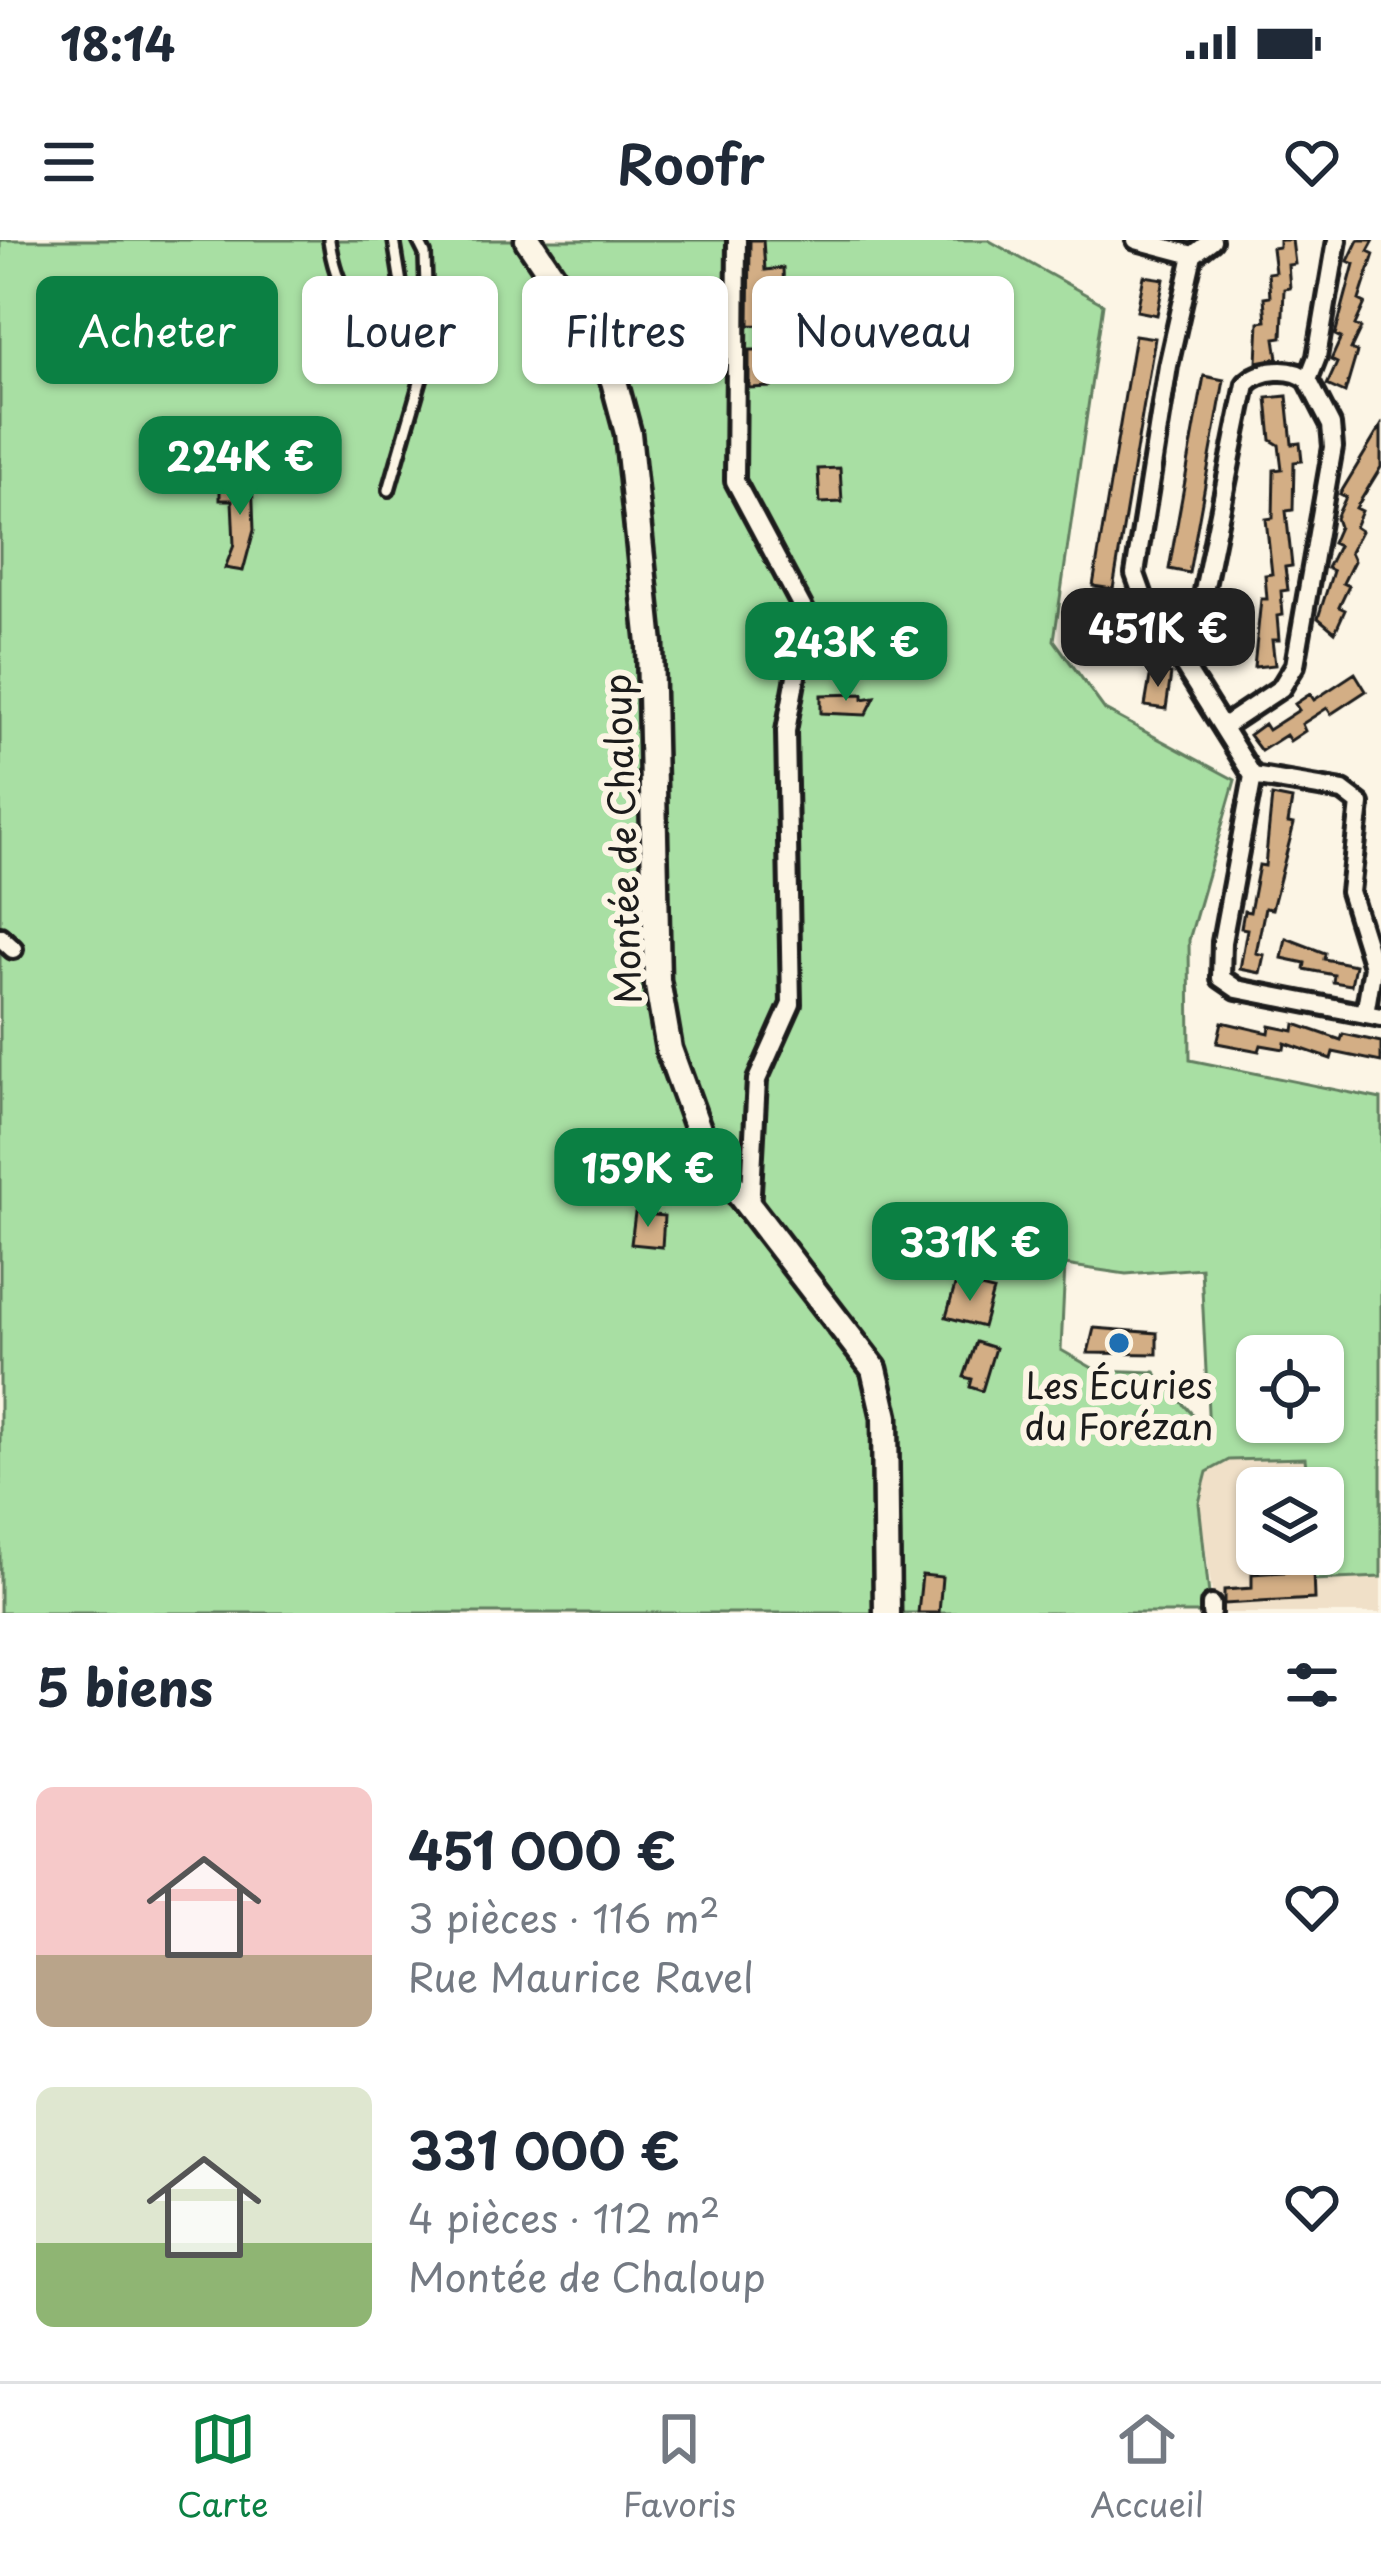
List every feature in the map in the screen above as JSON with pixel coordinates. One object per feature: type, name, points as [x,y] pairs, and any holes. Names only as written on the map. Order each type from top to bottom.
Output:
[{"type":"main road","name":"Montée de Chaloup","points":[[528,240],[594,338],[623,407],[650,644],[662,1016],[698,1129],[750,1211],[874,1369],[885,1417],[887,1613]]},
{"type":"street","points":[[737,240],[735,481],[807,616],[785,730],[791,1004],[758,1080],[750,1211]]},
{"type":"street","points":[[1136,240],[1193,255]]},
{"type":"street","points":[[1212,240],[1193,255],[1135,557],[1146,605],[1253,776],[1222,942],[1221,978],[1237,989],[1373,1016],[1373,966],[1350,892],[1360,804],[1343,791],[1253,776]]},
{"type":"street","points":[[1224,726],[1281,688],[1295,665],[1333,447],[1330,425],[1308,380],[1317,357],[1337,240]]},
{"type":"street","points":[[1188,670],[1246,384],[1252,377],[1281,372],[1308,380]]},
{"type":"lane","points":[[329,240],[333,271],[350,299],[366,319],[385,326],[399,323],[405,308],[394,240]]},
{"type":"lane","points":[[388,490],[428,355],[424,254],[418,240]]},
{"type":"shaded area","points":[[1306,1458],[1307,1467],[1236,1467],[1236,1575],[1314,1575],[1314,1580],[1381,1577],[1381,1613],[1215,1613],[1199,1503],[1207,1471],[1229,1460]]},
{"type":"green space","points":[[0,240],[988,240],[1103,304],[1054,640],[1105,710],[1235,780],[1189,940],[1190,1060],[1381,1099],[1381,1577],[1313,1580],[1313,1575],[1344,1575],[1344,1467],[1306,1467],[1305,1458],[1229,1460],[1207,1472],[1199,1503],[1211,1613],[0,1613]],"holes":[[[1065,1265],[1126,1274],[1201,1268],[1209,1433],[1155,1372],[1096,1370],[1061,1350]]]},
{"type":"building","points":[[750,240],[763,240],[765,270],[783,268],[783,276],[752,276],[749,325]]},
{"type":"building","points":[[1279,240],[1292,240],[1295,264],[1288,265],[1290,288],[1284,289],[1282,337],[1275,338],[1278,358],[1257,362],[1259,322],[1266,321],[1264,297],[1270,296],[1268,273],[1275,272],[1272,248],[1279,247]]},
{"type":"building","points":[[1358,240],[1374,240],[1368,251],[1374,254],[1359,300],[1365,303],[1355,325],[1361,328],[1351,349],[1357,352],[1345,393],[1327,385],[1337,363],[1331,360],[1341,338],[1335,335],[1354,264],[1348,261]]},
{"type":"building","points":[[1144,276],[1164,279],[1157,315],[1137,311]]},
{"type":"building","points":[[1135,335],[1155,338],[1113,589],[1093,586]]},
{"type":"building","points":[[752,350],[752,384],[771,387],[749,388]]},
{"type":"building","points":[[1204,376],[1224,380],[1189,573],[1169,569]]},
{"type":"building","points":[[1287,396],[1292,444],[1300,443],[1302,461],[1294,462],[1293,510],[1286,511],[1292,566],[1285,567],[1288,590],[1281,591],[1279,640],[1272,640],[1275,665],[1254,667],[1261,599],[1267,599],[1265,575],[1272,574],[1266,519],[1273,518],[1274,470],[1282,469],[1279,445],[1271,440],[1267,398]]},
{"type":"building","points":[[1381,426],[1381,467],[1356,508],[1362,511],[1355,527],[1361,531],[1350,552],[1354,561],[1343,583],[1349,586],[1339,607],[1345,610],[1335,632],[1318,618],[1333,571],[1327,568],[1338,546],[1332,543],[1339,527],[1336,518],[1346,497],[1340,494]]},
{"type":"building","points":[[840,468],[842,502],[820,503],[818,469]]},
{"type":"building","points":[[252,478],[254,530],[243,571],[225,568],[234,545],[232,500],[220,500],[220,479]]},
{"type":"building","points":[[1110,607],[1131,611],[1124,646],[1104,642]]},
{"type":"building","points":[[1151,671],[1171,674],[1166,709],[1145,706]]},
{"type":"building","points":[[1355,673],[1366,691],[1331,714],[1327,708],[1302,724],[1305,731],[1290,741],[1286,735],[1261,751],[1249,735],[1264,724],[1268,730],[1299,710],[1295,704],[1310,694],[1314,700]]},
{"type":"building","points":[[863,694],[863,699],[875,697],[866,715],[821,713],[821,695]]},
{"type":"building","points":[[1272,796],[1292,800],[1288,823],[1294,824],[1272,909],[1265,908],[1256,953],[1264,955],[1260,973],[1240,969],[1247,929],[1241,928],[1244,911],[1250,912],[1259,865],[1265,866]]},
{"type":"building","points":[[1286,938],[1325,953],[1324,959],[1355,965],[1351,985],[1333,982],[1334,975],[1304,969],[1305,963],[1282,958]]},
{"type":"building","points":[[1222,1022],[1269,1033],[1270,1026],[1294,1031],[1295,1024],[1341,1040],[1343,1034],[1381,1042],[1381,1062],[1333,1052],[1331,1059],[1285,1043],[1284,1049],[1261,1045],[1259,1051],[1217,1043]]},
{"type":"building","points":[[635,1213],[664,1216],[662,1247],[631,1244]]},
{"type":"building","points":[[956,1282],[993,1291],[983,1327],[946,1317]]},
{"type":"building","name":"Les Écuries du Forézan","points":[[1094,1328],[1157,1333],[1157,1354],[1088,1353]]},
{"type":"building","points":[[976,1342],[995,1348],[982,1391],[970,1387],[972,1379],[964,1377]]},
{"type":"building","points":[[922,1575],[942,1577],[939,1613],[918,1613]]},
{"type":"building","points":[[1252,1575],[1313,1575],[1314,1599],[1224,1604],[1224,1590],[1252,1588]]},
{"type":"place","name":"Les Écuries du Forézan","points":[[1119,1343]]}]
